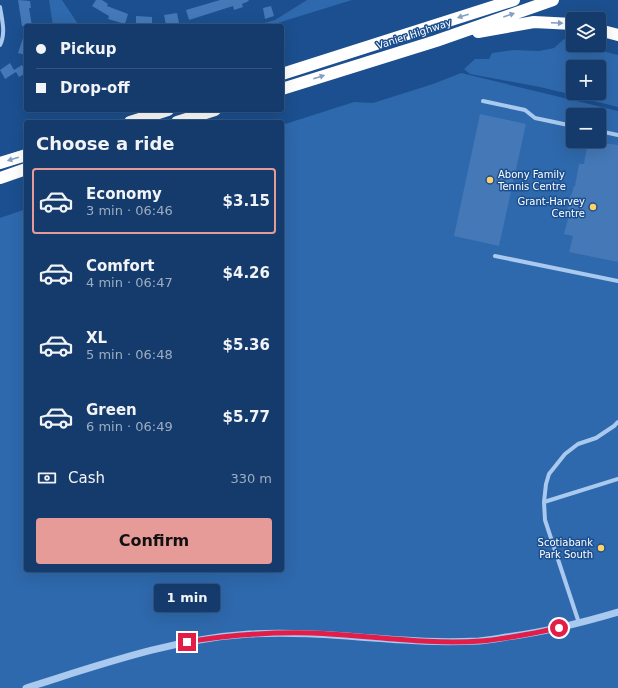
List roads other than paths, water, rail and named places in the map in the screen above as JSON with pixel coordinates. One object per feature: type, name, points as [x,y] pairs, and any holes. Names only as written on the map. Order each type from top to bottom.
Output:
[{"type":"highway","name":"Vanier Highway","points":[[284,73],[514,0]]},
{"type":"highway","name":"Vanier Highway","points":[[284,88],[436,41],[552,0]]},
{"type":"highway","points":[[436,41],[534,22],[566,24]]},
{"type":"highway","points":[[606,32],[618,35]]},
{"type":"highway","points":[[136,120],[162,112]]},
{"type":"highway","points":[[183,120],[209,112]]},
{"type":"highway","points":[[0,163],[24,156]]},
{"type":"highway","points":[[0,178],[24,170]]},
{"type":"street","points":[[0,7],[3,40],[0,45]]},
{"type":"street","points":[[482,101],[525,110],[535,118],[566,125]]},
{"type":"street","points":[[606,132],[618,135]]},
{"type":"street","points":[[495,256],[618,281]]},
{"type":"street","points":[[579,623],[545,520],[544,502],[546,484],[549,474],[565,454],[578,444],[596,438],[618,422]]},
{"type":"street","points":[[544,502],[618,479]]},
{"type":"street","points":[[26,688],[150,650],[220,637],[281,633],[404,640],[481,641],[526,635],[579,623],[618,612]]},
{"type":"place","name":"Abony Family Tennis Centre","points":[[490,180]]},
{"type":"place","name":"Grant-Harvey Centre","points":[[593,207]]},
{"type":"place","name":"Scotiabank Park South","points":[[601,548]]}]
